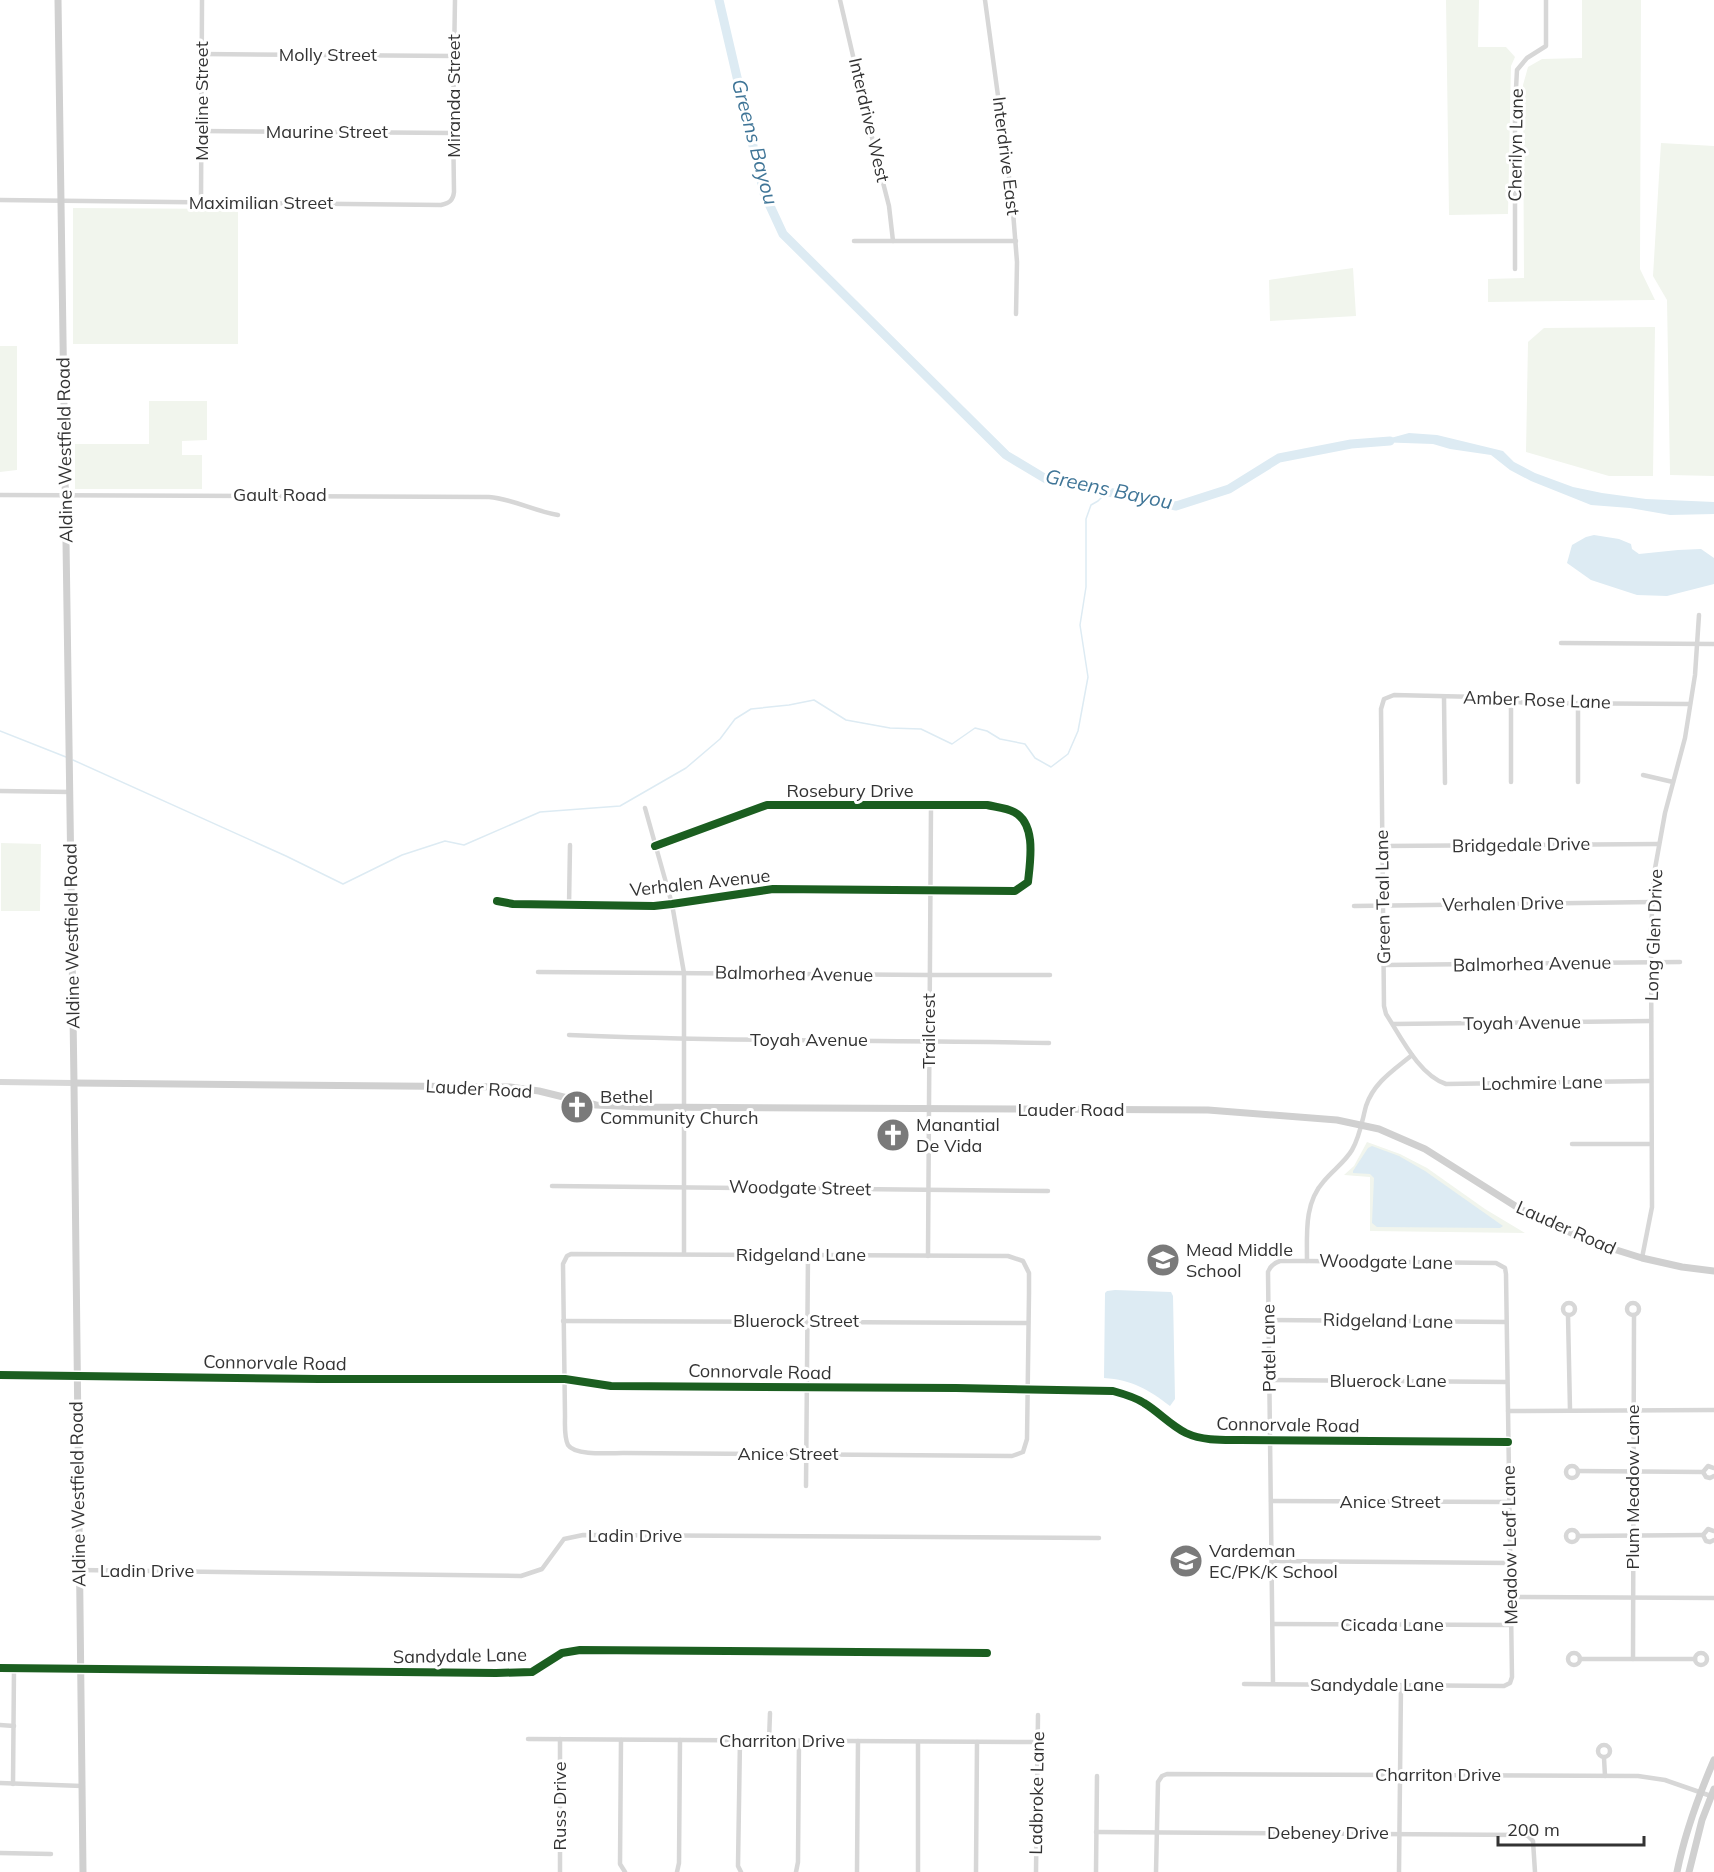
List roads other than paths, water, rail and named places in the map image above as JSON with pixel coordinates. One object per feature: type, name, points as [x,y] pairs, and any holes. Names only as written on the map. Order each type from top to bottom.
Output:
[{"type":"main road","name":"Aldine Westfield Road","points":[[58,0],[83,1872]]},
{"type":"main road","name":"Lauder Road","points":[[74,1083],[510,1087],[539,1091],[597,1105],[683,1108],[1208,1110],[1316,1118],[1362,1125],[1395,1135],[1425,1149],[1507,1202],[1591,1242],[1683,1268],[1714,1271]]},
{"type":"main road","points":[[1677,1872],[1683,1843],[1700,1792],[1714,1760]]},
{"type":"main road","points":[[1689,1872],[1702,1820],[1713,1792]]},
{"type":"street","name":"Maeline Street","points":[[201,202],[202,0]]},
{"type":"street","name":"Miranda Street","points":[[454,192],[455,0]]},
{"type":"street","name":"Interdrive West","points":[[840,0],[890,206],[893,241]]},
{"type":"street","name":"Interdrive East","points":[[985,0],[1008,159],[1016,241],[1016,314]]},
{"type":"street","name":"Cherilyn Lane","points":[[1515,269],[1515,107],[1518,70],[1527,58],[1546,46],[1546,0]]},
{"type":"street","name":"Molly Street","points":[[202,54],[454,56]]},
{"type":"street","name":"Maurine Street","points":[[201,131],[453,133]]},
{"type":"street","name":"Maximilian Street","points":[[0,200],[441,205],[452,200],[454,192]]},
{"type":"street","points":[[854,241],[1016,241]]},
{"type":"street","name":"Gault Road","points":[[0,495],[489,498],[509,500],[535,510],[558,514]]},
{"type":"street","name":"Long Glen Drive","points":[[1642,1258],[1652,1207],[1652,902],[1658,844],[1685,738],[1698,644],[1699,615]]},
{"type":"street","points":[[1561,643],[1714,644]]},
{"type":"street","name":"Amber Rose Lane","points":[[1384,699],[1394,695],[1479,698],[1511,702],[1690,704]]},
{"type":"street","points":[[1444,697],[1445,783]]},
{"type":"street","name":"Green Teal Lane","points":[[1384,699],[1381,708],[1384,1006],[1386,1014],[1412,1055],[1434,1079]]},
{"type":"street","points":[[1511,702],[1511,782]]},
{"type":"street","points":[[1578,703],[1578,782]]},
{"type":"street","points":[[1643,774],[1673,782]]},
{"type":"street","points":[[0,791],[70,792]]},
{"type":"street","name":"Rosebury Drive","points":[[654,846],[767,805],[987,805],[1016,813],[1029,828],[1031,845],[1028,882],[1015,891]]},
{"type":"street","name":"Trailcrest","points":[[928,1256],[931,806]]},
{"type":"street","points":[[645,808],[672,904],[684,973],[684,1254]]},
{"type":"street","name":"Bridgedale Drive","points":[[1383,846],[1658,844]]},
{"type":"street","points":[[569,906],[570,845]]},
{"type":"street","name":"Verhalen Avenue","points":[[497,901],[513,904],[569,906],[672,904],[773,889],[1015,891]]},
{"type":"street","name":"Verhalen Drive","points":[[1354,906],[1652,902]]},
{"type":"street","name":"Balmorhea Avenue","points":[[1384,965],[1680,962]]},
{"type":"street","name":"Balmorhea Avenue","points":[[538,972],[1050,975]]},
{"type":"street","name":"Toyah Avenue","points":[[1393,1024],[1651,1021]]},
{"type":"street","name":"Toyah Avenue","points":[[569,1035],[684,1040],[1048,1043]]},
{"type":"street","points":[[1307,1261],[1308,1217],[1312,1199],[1320,1185],[1351,1152],[1357,1141],[1366,1105],[1375,1088],[1412,1055]]},
{"type":"street","name":"Lochmire Lane","points":[[1434,1079],[1446,1084],[1651,1081]]},
{"type":"street","name":"Lauder Road","points":[[0,1082],[74,1083]]},
{"type":"street","points":[[1572,1144],[1651,1144]]},
{"type":"street","name":"Woodgate Street","points":[[552,1186],[1048,1191]]},
{"type":"street","name":"Ridgeland Lane","points":[[563,1320],[563,1264],[567,1256],[576,1253],[1008,1256],[1023,1261],[1029,1273],[1028,1323]]},
{"type":"street","points":[[806,1486],[808,1255]]},
{"type":"street","name":"Woodgate Lane","points":[[1272,1265],[1280,1261],[1496,1263],[1501,1265]]},
{"type":"street","name":"Patel Lane","points":[[1272,1265],[1268,1272],[1274,1684]]},
{"type":"street","name":"Meadow Leaf Lane","points":[[1501,1265],[1505,1268],[1506,1274],[1512,1677],[1510,1683]]},
{"type":"street","points":[[1568,1315],[1570,1410]]},
{"type":"street","name":"Plum Meadow Lane","points":[[1634,1315],[1634,1659]]},
{"type":"street","points":[[563,1320],[565,1379]]},
{"type":"street","name":"Bluerock Street","points":[[563,1320],[1028,1323]]},
{"type":"street","name":"Ridgeland Lane","points":[[1269,1320],[1506,1322]]},
{"type":"street","points":[[1028,1323],[1028,1390]]},
{"type":"street","name":"Connorvale Road","points":[[0,1375],[565,1379],[611,1386],[1113,1391],[1144,1403],[1172,1424],[1202,1438],[1508,1442]]},
{"type":"street","name":"Anice Street","points":[[565,1379],[566,1433],[569,1446],[578,1452],[1012,1456],[1021,1453],[1027,1439],[1028,1390]]},
{"type":"street","name":"Bluerock Lane","points":[[1269,1380],[1507,1382]]},
{"type":"street","points":[[1508,1411],[1714,1410]]},
{"type":"street","points":[[1703,1472],[1708,1466],[1714,1467]]},
{"type":"street","points":[[1578,1472],[1703,1472]]},
{"type":"street","points":[[1703,1472],[1706,1477],[1714,1476]]},
{"type":"street","name":"Anice Street","points":[[1271,1501],[1509,1502]]},
{"type":"street","points":[[1578,1536],[1703,1535],[1708,1529],[1714,1531]]},
{"type":"street","name":"Ladin Drive","points":[[79,1570],[521,1576],[542,1569],[564,1539],[583,1535],[1099,1538]]},
{"type":"street","points":[[1703,1535],[1706,1541],[1714,1540]]},
{"type":"street","points":[[1272,1561],[1510,1563]]},
{"type":"street","points":[[1510,1597],[1714,1598]]},
{"type":"street","name":"Cicada Lane","points":[[1273,1624],[1511,1625]]},
{"type":"street","name":"Sandydale Lane","points":[[0,1668],[496,1673],[532,1672],[562,1653],[580,1650],[987,1653]]},
{"type":"street","points":[[1580,1659],[1695,1659]]},
{"type":"street","points":[[14,1668],[14,1784]]},
{"type":"street","name":"Sandydale Lane","points":[[1244,1684],[1504,1686],[1510,1683]]},
{"type":"street","points":[[1400,1872],[1401,1685]]},
{"type":"street","points":[[769,1741],[770,1713]]},
{"type":"street","name":"Ladbroke Lane","points":[[1036,1872],[1038,1715]]},
{"type":"street","points":[[0,1725],[14,1725]]},
{"type":"street","name":"Charriton Drive","points":[[528,1739],[1037,1742]]},
{"type":"street","name":"Russ Drive","points":[[560,1739],[560,1872]]},
{"type":"street","points":[[621,1740],[620,1864],[625,1872]]},
{"type":"street","points":[[677,1872],[680,1740]]},
{"type":"street","points":[[740,1740],[738,1866],[741,1872]]},
{"type":"street","points":[[795,1872],[798,1862],[799,1741]]},
{"type":"street","points":[[857,1872],[858,1741]]},
{"type":"street","points":[[918,1742],[918,1872]]},
{"type":"street","points":[[976,1872],[977,1742]]},
{"type":"street","points":[[1604,1758],[1605,1776]]},
{"type":"street","name":"Charriton Drive","points":[[1157,1832],[1158,1782],[1162,1776],[1173,1773],[1652,1777],[1700,1792],[1713,1792]]},
{"type":"street","points":[[1096,1872],[1097,1776]]},
{"type":"street","points":[[0,1784],[82,1786]]},
{"type":"street","name":"Debeney Drive","points":[[1096,1832],[1528,1836],[1534,1845],[1535,1872]]},
{"type":"street","points":[[1156,1872],[1157,1832]]},
{"type":"street","points":[[0,1853],[51,1854]]},
{"type":"waterway","name":"Greens Bayou","points":[[719,0],[764,193],[783,234],[1006,455],[1046,479],[1176,506],[1229,489],[1279,458],[1351,444],[1390,441]]},
{"type":"waterway","points":[[73,760],[343,884],[402,855],[445,841],[464,845],[540,812],[620,806],[686,768],[720,739],[735,719],[751,709],[814,700],[846,720],[890,728],[921,729],[952,744],[975,728],[987,731],[1000,739],[1025,744],[1035,758],[1051,767],[1068,754],[1078,731],[1088,677],[1080,625],[1086,587],[1086,519],[1091,505],[1107,492]]},
{"type":"waterway","points":[[0,731],[66,757]]},
{"type":"place","name":"Bethel Community Church","points":[[577,1107]]},
{"type":"place","name":"Manantial De Vida","points":[[893,1135]]},
{"type":"place","name":"Mead Middle School","points":[[1163,1260]]},
{"type":"place","name":"Vardeman EC/PK/K School","points":[[1186,1561]]}]
